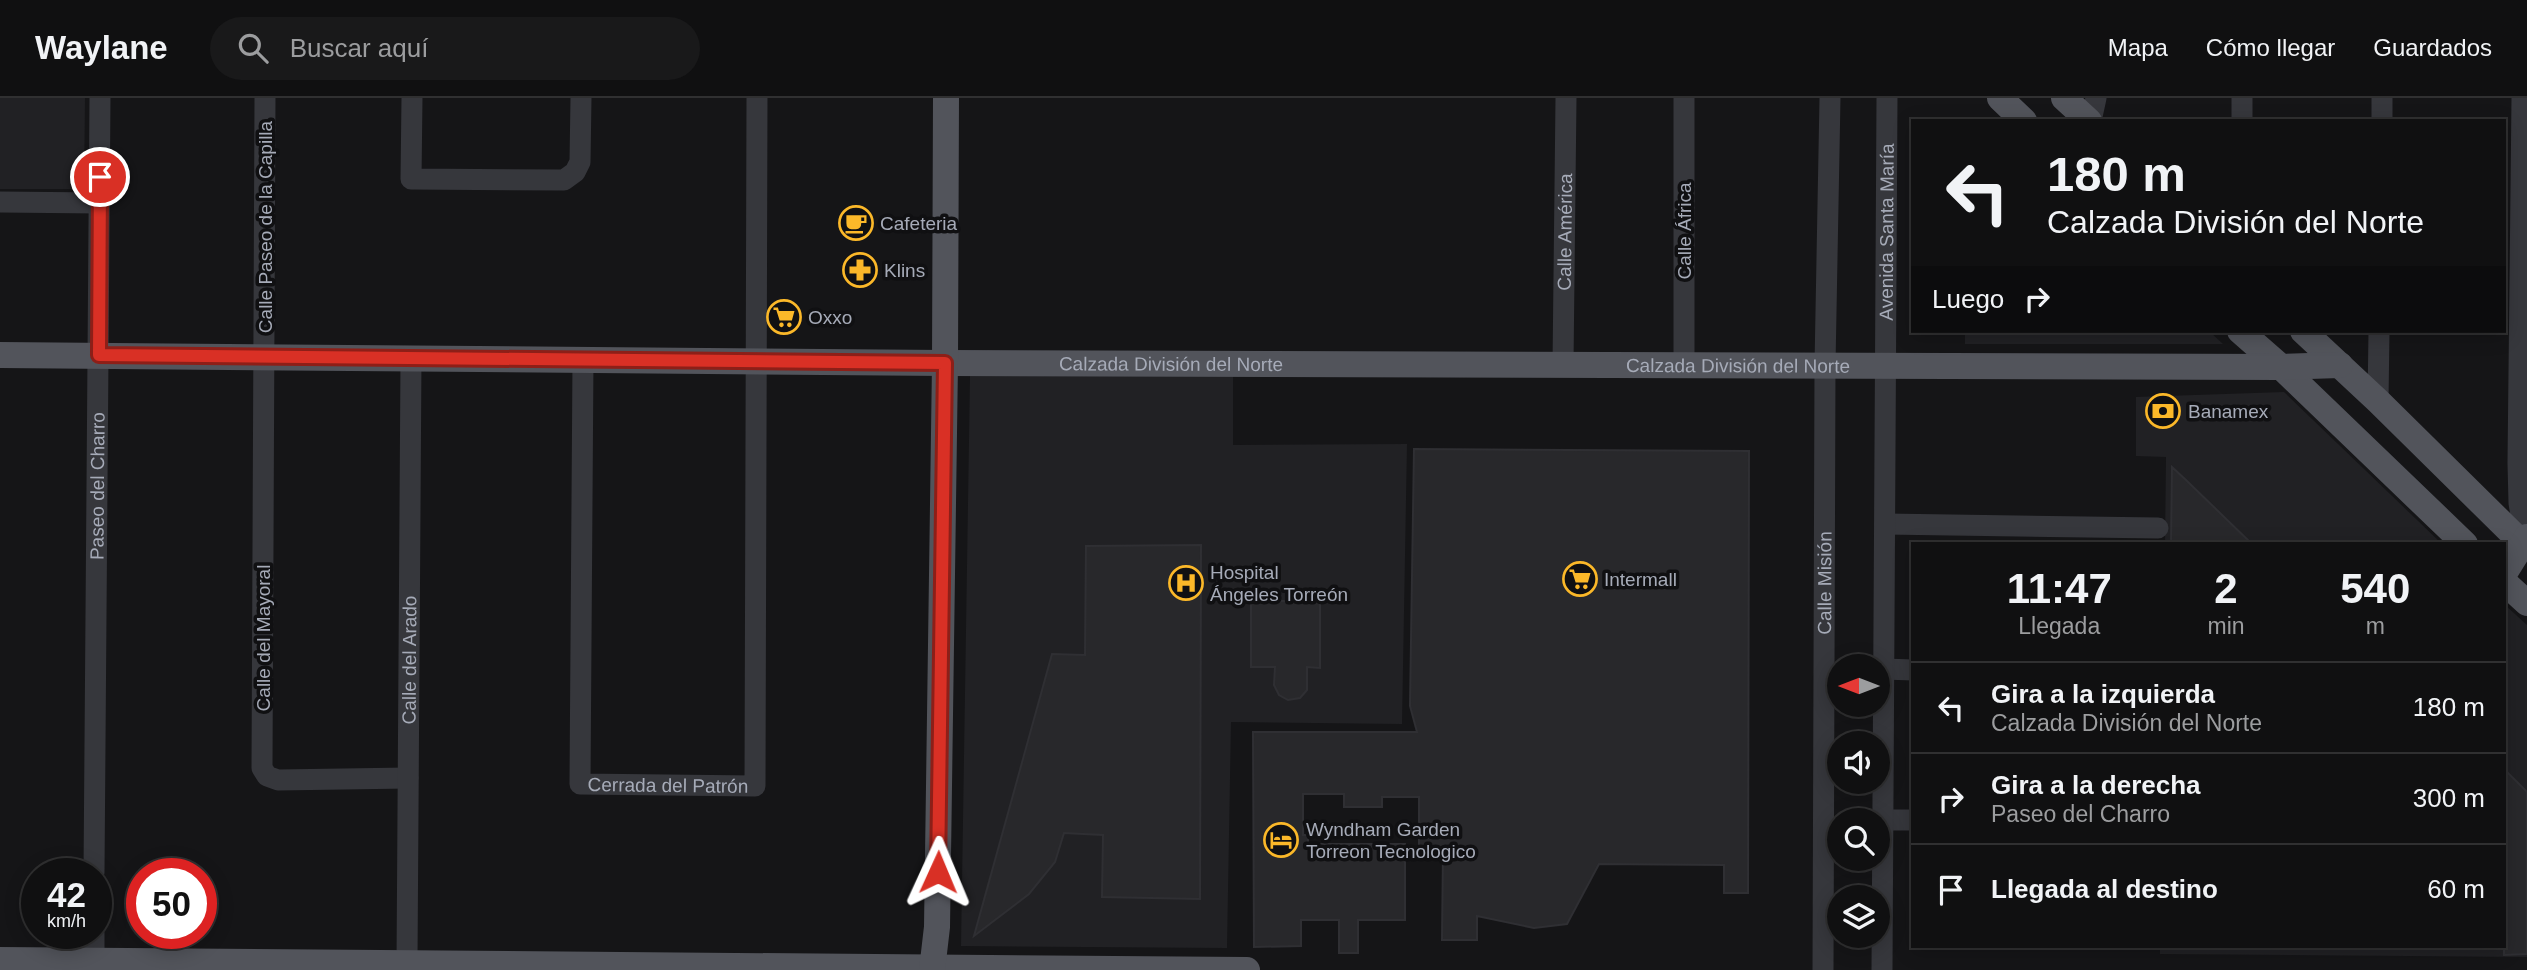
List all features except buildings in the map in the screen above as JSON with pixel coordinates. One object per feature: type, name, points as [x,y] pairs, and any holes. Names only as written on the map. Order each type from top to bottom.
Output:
[{"type":"main road","points":[[933,968],[937,927],[946,98]]},
{"type":"main road","points":[[2000,98],[2022,119]]},
{"type":"main road","points":[[2064,98],[2088,119]]},
{"type":"main road","points":[[2242,333],[2463,542]]},
{"type":"main road","points":[[2305,333],[2525,542],[2506,571]]},
{"type":"main road","name":"Calzada División del Norte","points":[[0,355],[945,363],[2340,365]]},
{"type":"main road","points":[[2506,584],[2526,601]]},
{"type":"main road","points":[[0,960],[42,965],[94,961],[1247,970]]},
{"type":"street","name":"Paseo del Charro","points":[[94,858],[100,98]]},
{"type":"street","name":"Calle Paseo de la Capilla","points":[[264,356],[265,98]]},
{"type":"street","points":[[412,98],[411,179],[564,180],[575,172],[580,162],[581,98]]},
{"type":"street","points":[[757,98],[757,361]]},
{"type":"street","name":"Calle América","points":[[1563,365],[1566,98]]},
{"type":"street","name":"Calle África","points":[[1684,98],[1684,365]]},
{"type":"street","points":[[1825,365],[1830,98]]},
{"type":"street","name":"Avenida Santa María","points":[[1886,366],[1887,98]]},
{"type":"street","points":[[2091,119],[2096,98]]},
{"type":"street","points":[[2242,98],[2242,119]]},
{"type":"street","points":[[2382,98],[2382,119]]},
{"type":"street","points":[[2522,98],[2518,463],[2519,503],[2525,542]]},
{"type":"street","points":[[0,202],[99,203]]},
{"type":"street","points":[[2378,401],[2379,333]]},
{"type":"street","name":"Calle del Mayoral","points":[[264,356],[262,768],[267,776],[278,780],[408,778]]},
{"type":"street","name":"Calle del Arado","points":[[407,963],[411,358]]},
{"type":"street","name":"Cerrada del Patrón","points":[[583,359],[580,785],[755,786],[757,361]]},
{"type":"street","name":"Calle Misión","points":[[1823,970],[1825,365]]},
{"type":"street","points":[[1884,654],[1886,366]]},
{"type":"street","points":[[1885,524],[2158,528]]},
{"type":"street","points":[[1890,669],[1911,670]]},
{"type":"street","points":[[1883,808],[1884,718]]},
{"type":"street","points":[[1890,820],[1911,820]]},
{"type":"street","points":[[1882,970],[1883,871]]},
{"type":"street","points":[[94,949],[94,961]]},
{"type":"shaded area","points":[[0,98],[85,98],[84,189],[0,189]]},
{"type":"shaded area","points":[[1965,333],[2211,333],[2223,344],[1965,344]]},
{"type":"shaded area","name":"Hospital Ángeles Torreón","points":[[970,376],[1233,376],[1233,445],[1407,444],[1402,724],[1231,722],[1227,948],[961,946]]},
{"type":"shaded area","points":[[2284,392],[2440,542],[2165,542],[2166,457],[2136,456],[2136,397]]},
{"type":"shaded area","points":[[2506,606],[2527,625],[2527,957],[2160,954],[2160,948],[2506,948]]},
{"type":"place","name":"Cafeteria","points":[[856,223]]},
{"type":"place","name":"Klins","points":[[860,270]]},
{"type":"place","name":"Oxxo","points":[[784,317]]},
{"type":"place","name":"Banamex","points":[[2163,411]]},
{"type":"place","name":"Intermall","points":[[1580,579]]},
{"type":"place","name":"Hospital Ángeles Torreón","points":[[1186,583]]},
{"type":"place","name":"Wyndham Garden Torreon Tecnologico","points":[[1281,840]]},
{"type":"route","points":[[100,177],[99,355],[945,363],[938,872]]}]
